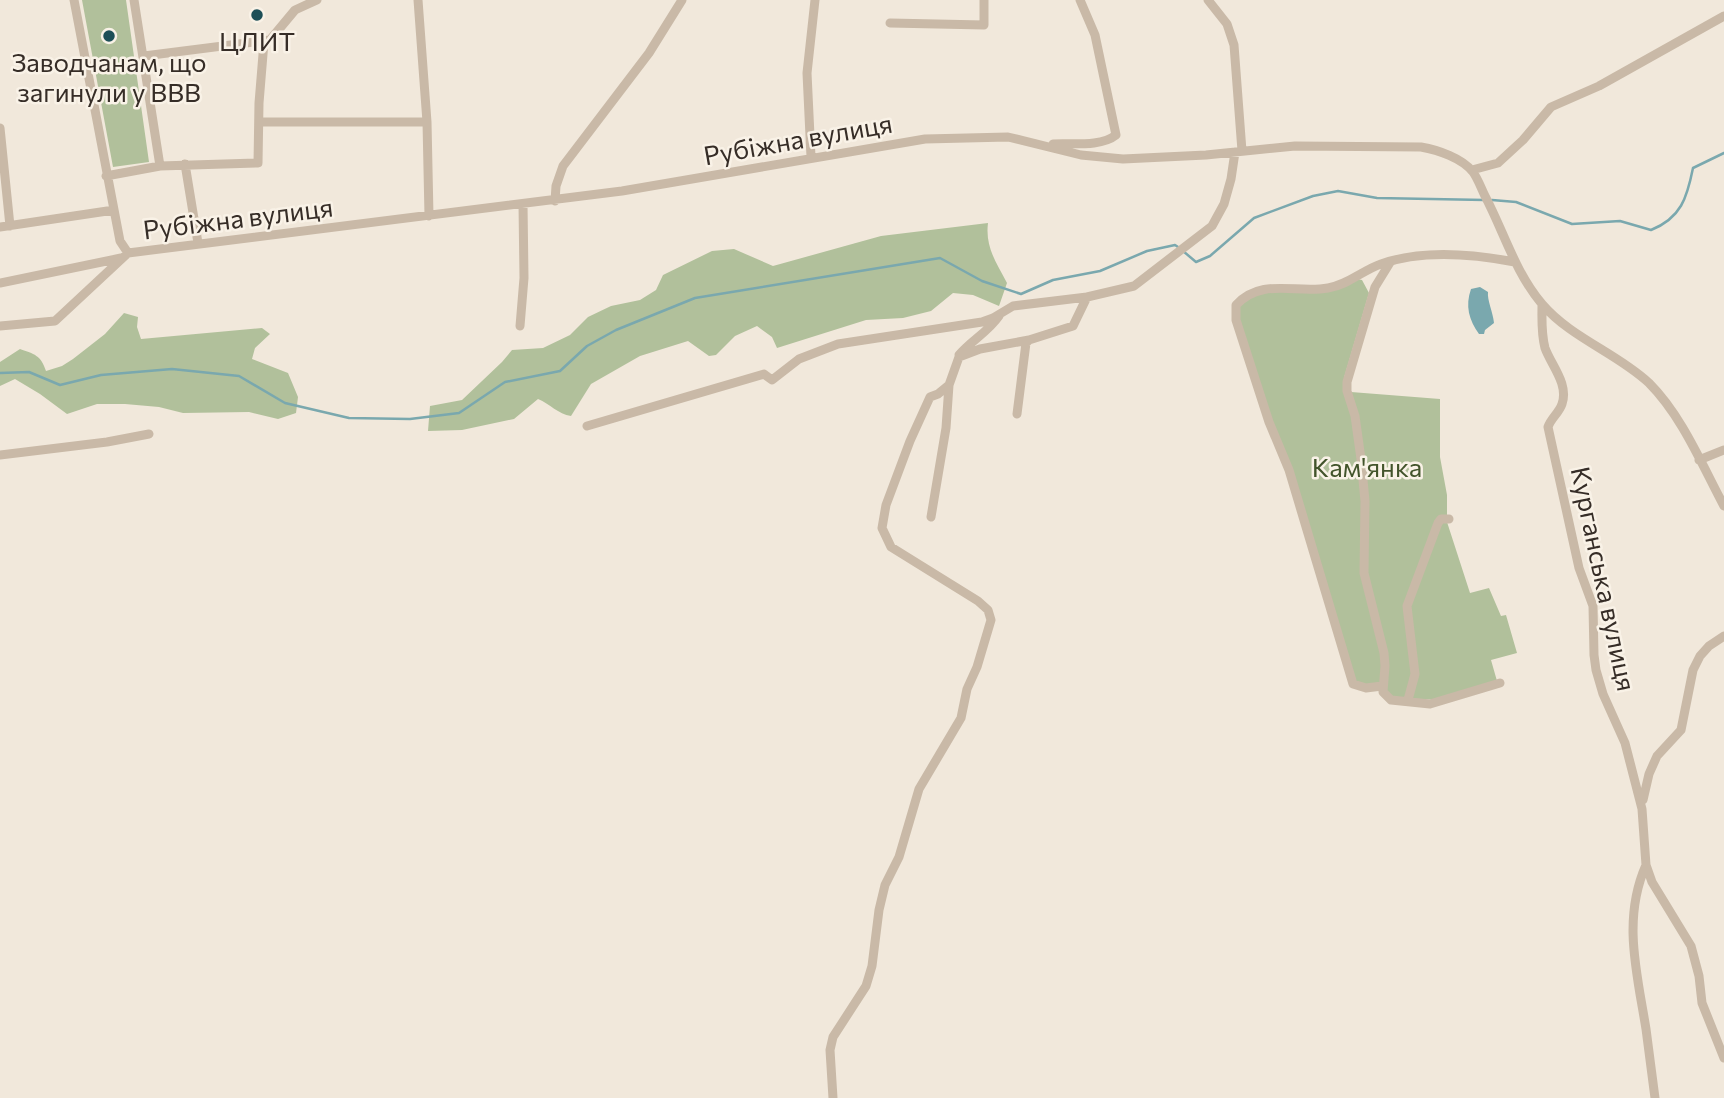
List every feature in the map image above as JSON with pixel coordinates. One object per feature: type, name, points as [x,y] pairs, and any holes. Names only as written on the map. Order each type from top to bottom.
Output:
[{"type":"street","points":[[0,128],[5,226],[114,210],[74,0]]},
{"type":"street","points":[[134,0],[160,166]]},
{"type":"street","points":[[144,56],[264,42],[270,40],[295,10],[317,0]]},
{"type":"street","points":[[418,0],[427,122],[429,216]]},
{"type":"street","points":[[555,201],[556,186],[563,166],[649,53],[682,0]]},
{"type":"street","points":[[811,157],[807,73],[815,0]]},
{"type":"street","points":[[890,23],[984,25],[984,0]]},
{"type":"street","points":[[1041,144],[1095,142],[1110,140],[1116,135],[1096,35],[1080,0]]},
{"type":"street","points":[[587,426],[764,374],[772,380],[799,359],[838,344],[982,322],[1013,306],[1087,297],[1134,286],[1212,226],[1218,217],[1239,151],[1234,45],[1227,24],[1208,0]]},
{"type":"street","points":[[1724,16],[1599,86],[1552,107],[1498,163],[1472,170],[1515,262],[1542,304],[1562,322],[1648,382],[1668,406],[1724,506]]},
{"type":"street","points":[[106,176],[160,166],[258,163],[264,42]]},
{"type":"street","points":[[260,122],[427,122]]},
{"type":"street","name":"Рубіжна вулиця","points":[[0,326],[55,321],[125,256],[198,243],[555,201],[925,139],[962,136],[1008,137],[1104,159],[1206,155],[1295,146],[1421,147],[1439,150],[1472,170]]},
{"type":"street","points":[[185,164],[198,243]]},
{"type":"street","points":[[520,326],[524,278],[523,204]]},
{"type":"street","name":"Рубіжна вулиця","points":[[114,210],[125,256]]},
{"type":"street","points":[[0,283],[125,256]]},
{"type":"street","points":[[1382,686],[1366,688],[1353,684],[1289,470],[1269,422],[1236,320],[1236,305],[1245,296],[1260,290],[1278,287],[1331,288],[1369,269],[1420,256],[1465,256],[1515,262]]},
{"type":"street","points":[[1392,261],[1372,295],[1363,334],[1347,382],[1355,416],[1365,501],[1364,573],[1378,622],[1385,666],[1383,692],[1391,699],[1423,704],[1437,703],[1500,683]]},
{"type":"street","points":[[930,517],[946,428],[949,385],[959,357],[1073,326],[1087,297]]},
{"type":"street","name":"Курганська вулиця","points":[[1542,304],[1543,338],[1560,378],[1563,396],[1562,404],[1548,427],[1579,568],[1593,606],[1596,670],[1603,694],[1625,743],[1642,809],[1646,865],[1652,882],[1690,946],[1699,976],[1702,1003],[1724,1058]]},
{"type":"street","points":[[957,367],[958,355],[989,329],[1001,313]]},
{"type":"street","points":[[1017,414],[1023,352],[1029,340]]},
{"type":"street","points":[[832,1098],[830,1050],[833,1037],[866,986],[872,966],[876,925],[885,885],[899,857],[919,789],[961,718],[967,689],[977,667],[991,620],[984,606],[891,547],[883,528],[886,505],[930,397],[949,385]]},
{"type":"street","points":[[0,455],[86,445],[149,434]]},
{"type":"street","points":[[1699,460],[1724,450]]},
{"type":"street","points":[[1408,700],[1415,674],[1406,606],[1438,523],[1441,519],[1449,519]]},
{"type":"street","points":[[1642,809],[1646,783],[1657,756],[1681,730],[1693,670],[1709,646],[1724,636]]},
{"type":"street","points":[[1646,865],[1638,883],[1633,910],[1633,956],[1655,1098]]},
{"type":"green space","points":[[82,0],[126,0],[149,162],[113,167]]},
{"type":"green space","points":[[988,223],[990,247],[1007,283],[999,306],[973,295],[953,293],[931,311],[903,318],[866,320],[777,348],[772,337],[757,326],[735,336],[716,355],[709,356],[688,341],[640,356],[591,384],[571,416],[538,399],[514,419],[462,430],[428,431],[430,406],[462,400],[512,350],[543,348],[570,335],[588,317],[611,306],[640,300],[656,290],[663,275],[712,251],[734,249],[773,266],[881,236]]},
{"type":"green space","name":"Кам'янка","points":[[1357,279],[1362,280],[1369,293],[1344,378],[1351,392],[1440,399],[1440,457],[1447,495],[1447,522],[1470,593],[1489,588],[1501,616],[1506,615],[1517,653],[1491,660],[1497,681],[1442,700],[1391,698],[1386,689],[1355,683],[1240,326],[1239,306],[1260,292],[1324,291]]},
{"type":"green space","points":[[124,313],[138,317],[137,327],[141,339],[262,328],[270,334],[255,348],[252,359],[288,373],[298,397],[296,413],[278,419],[249,412],[183,413],[159,407],[97,404],[67,414],[15,379],[0,386],[0,362],[20,349],[36,356],[46,371],[62,366],[105,334]]},
{"type":"water","points":[[1480,287],[1488,292],[1494,323],[1484,334],[1479,334],[1476,329],[1468,307],[1471,289]]},
{"type":"waterway","points":[[1492,200],[1516,202],[1572,224],[1620,221],[1651,230],[1669,219],[1681,206],[1693,168],[1724,153]]},
{"type":"waterway","points":[[1183,251],[1196,262],[1210,256],[1254,218],[1313,196],[1338,191],[1377,198],[1485,200]]},
{"type":"waterway","points":[[0,373],[29,372],[60,385],[101,375],[172,369],[239,376],[285,403],[349,418],[410,419],[459,413],[505,382],[560,371],[587,346],[616,330],[695,298],[940,258],[982,281],[1021,294],[1053,280],[1100,271],[1147,251],[1175,245],[1178,247]]},
{"type":"place","name":"ЦЛИТ","points":[[257,15]]},
{"type":"place","name":"Заводчанам, що загинули у ВВВ","points":[[109,36]]}]
